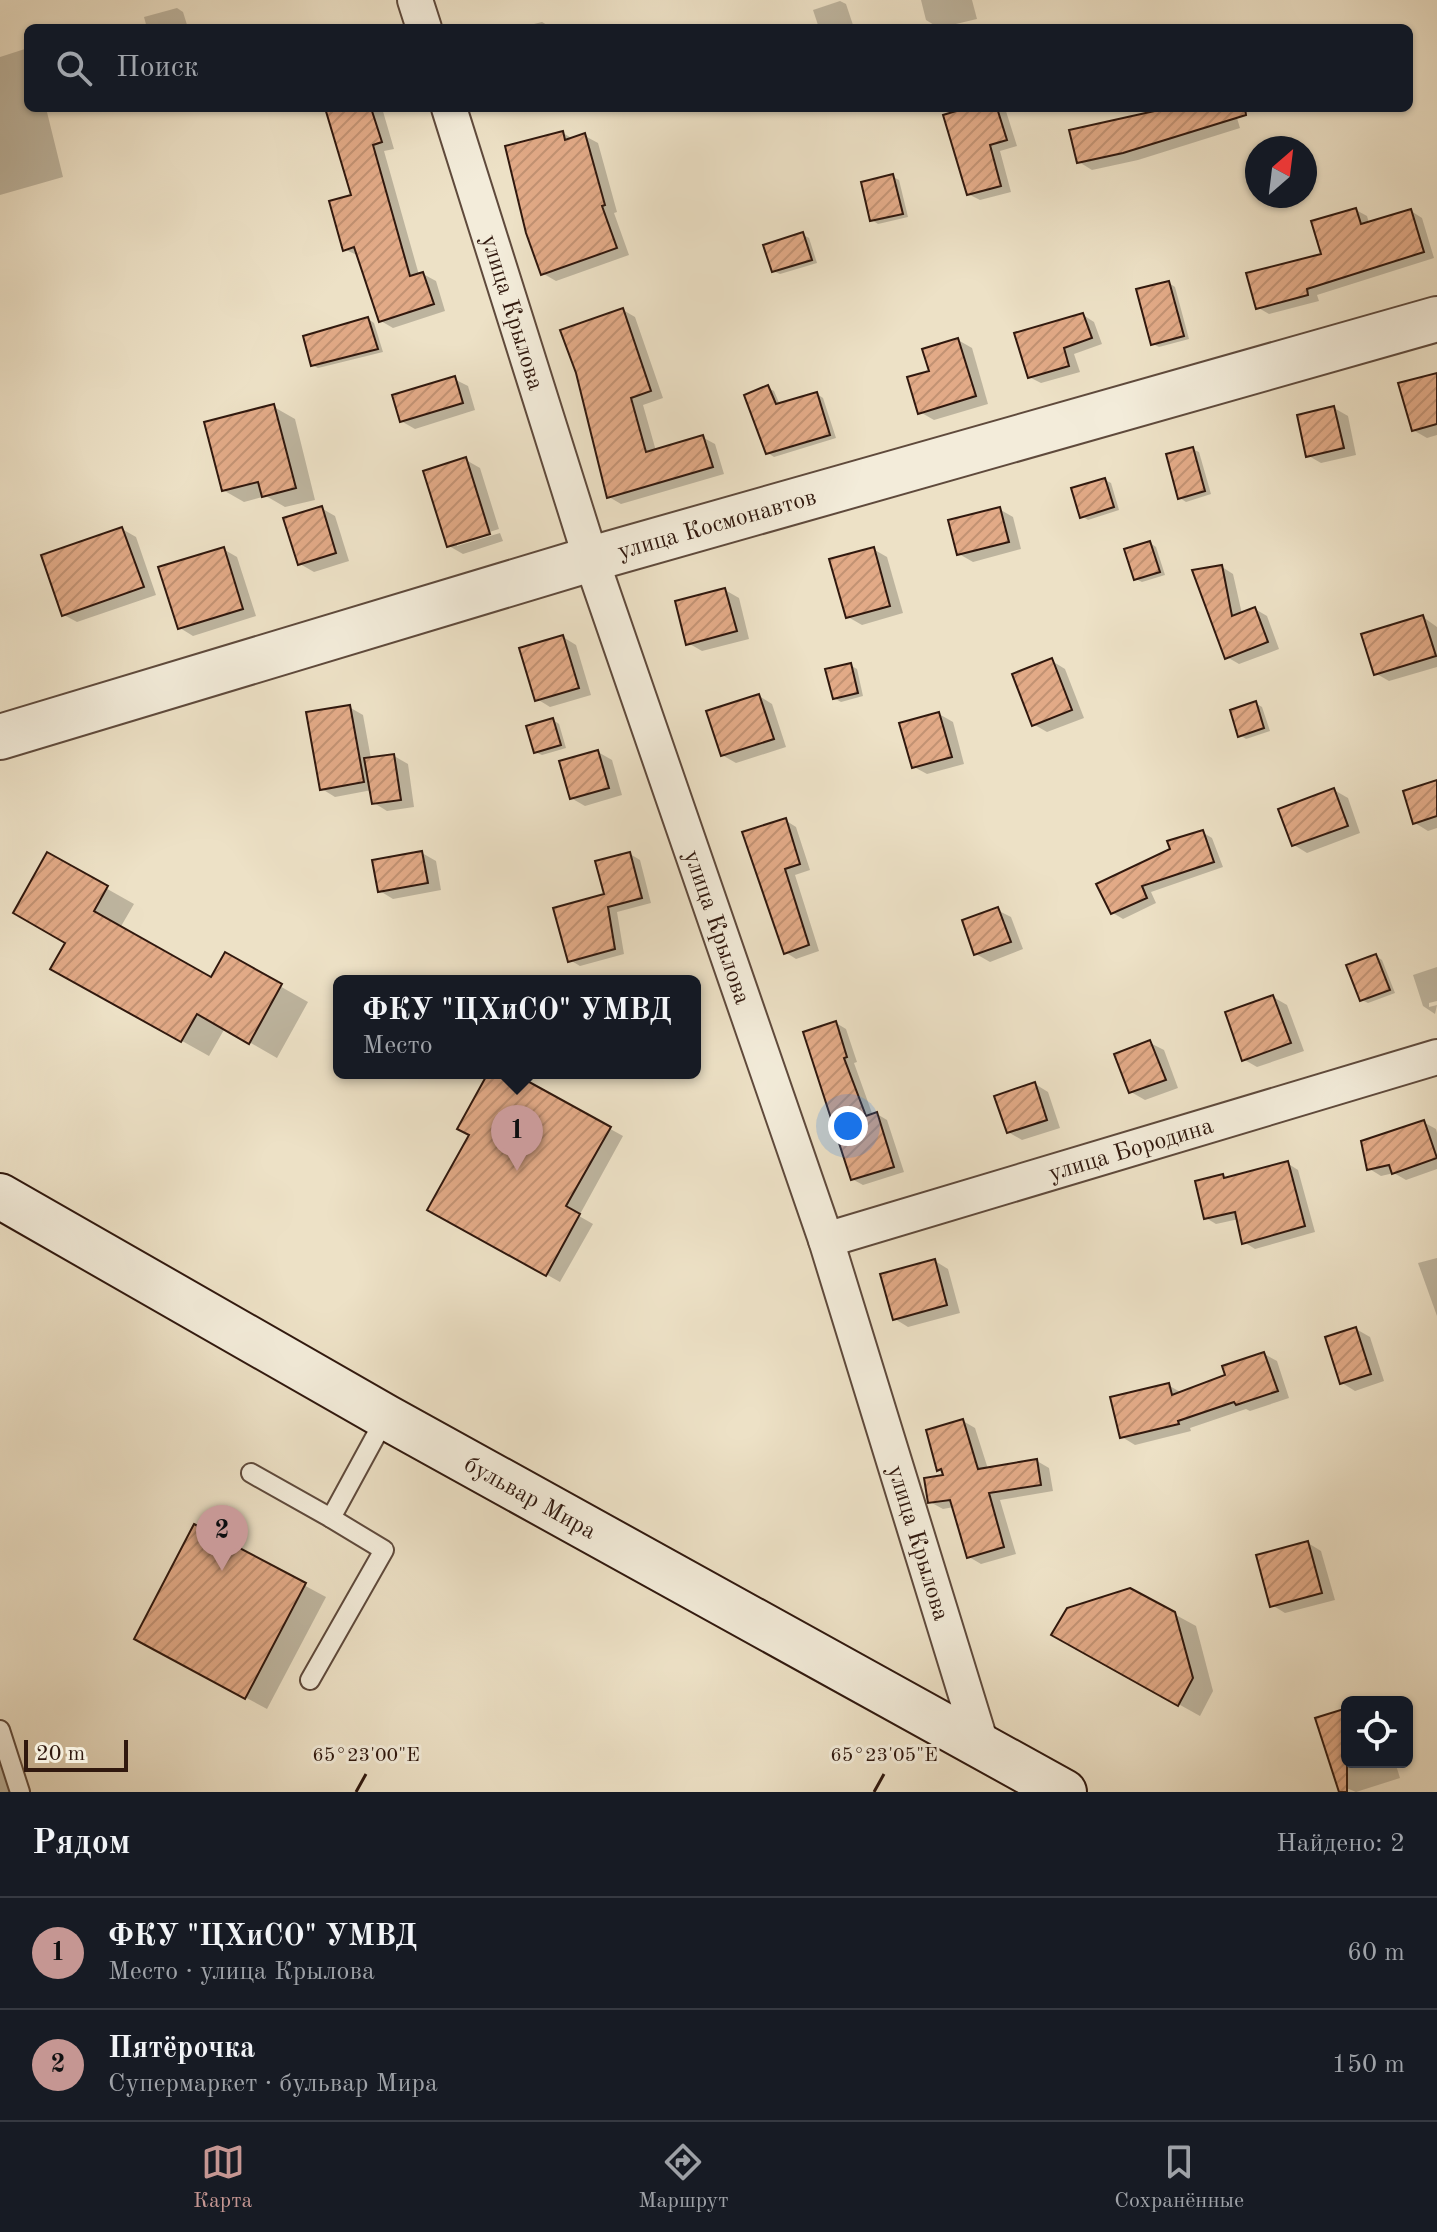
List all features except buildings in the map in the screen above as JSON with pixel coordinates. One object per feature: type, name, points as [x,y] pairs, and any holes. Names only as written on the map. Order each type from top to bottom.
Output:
[{"type":"street","points":[[415,0],[423,24]]},
{"type":"street","name":"улица Крылова","points":[[450,112],[591,559],[826,1240],[982,1747]]},
{"type":"street","name":"улица Космонавтов","points":[[0,737],[591,559],[1437,319]]},
{"type":"street","name":"улица Бородина","points":[[826,1240],[1437,1057]]},
{"type":"street","name":"бульвар Мира","points":[[0,1196],[386,1417],[1064,1792]]},
{"type":"lane","points":[[331,1518],[386,1417]]},
{"type":"lane","points":[[251,1473],[384,1550],[310,1680]]},
{"type":"lane","points":[[0,1730],[20,1792]]},
{"type":"place","name":"ФКУ \"ЦХиСО\" УМВД","points":[[517,1171]]},
{"type":"place","name":"Пятёрочка","points":[[222,1571]]}]
